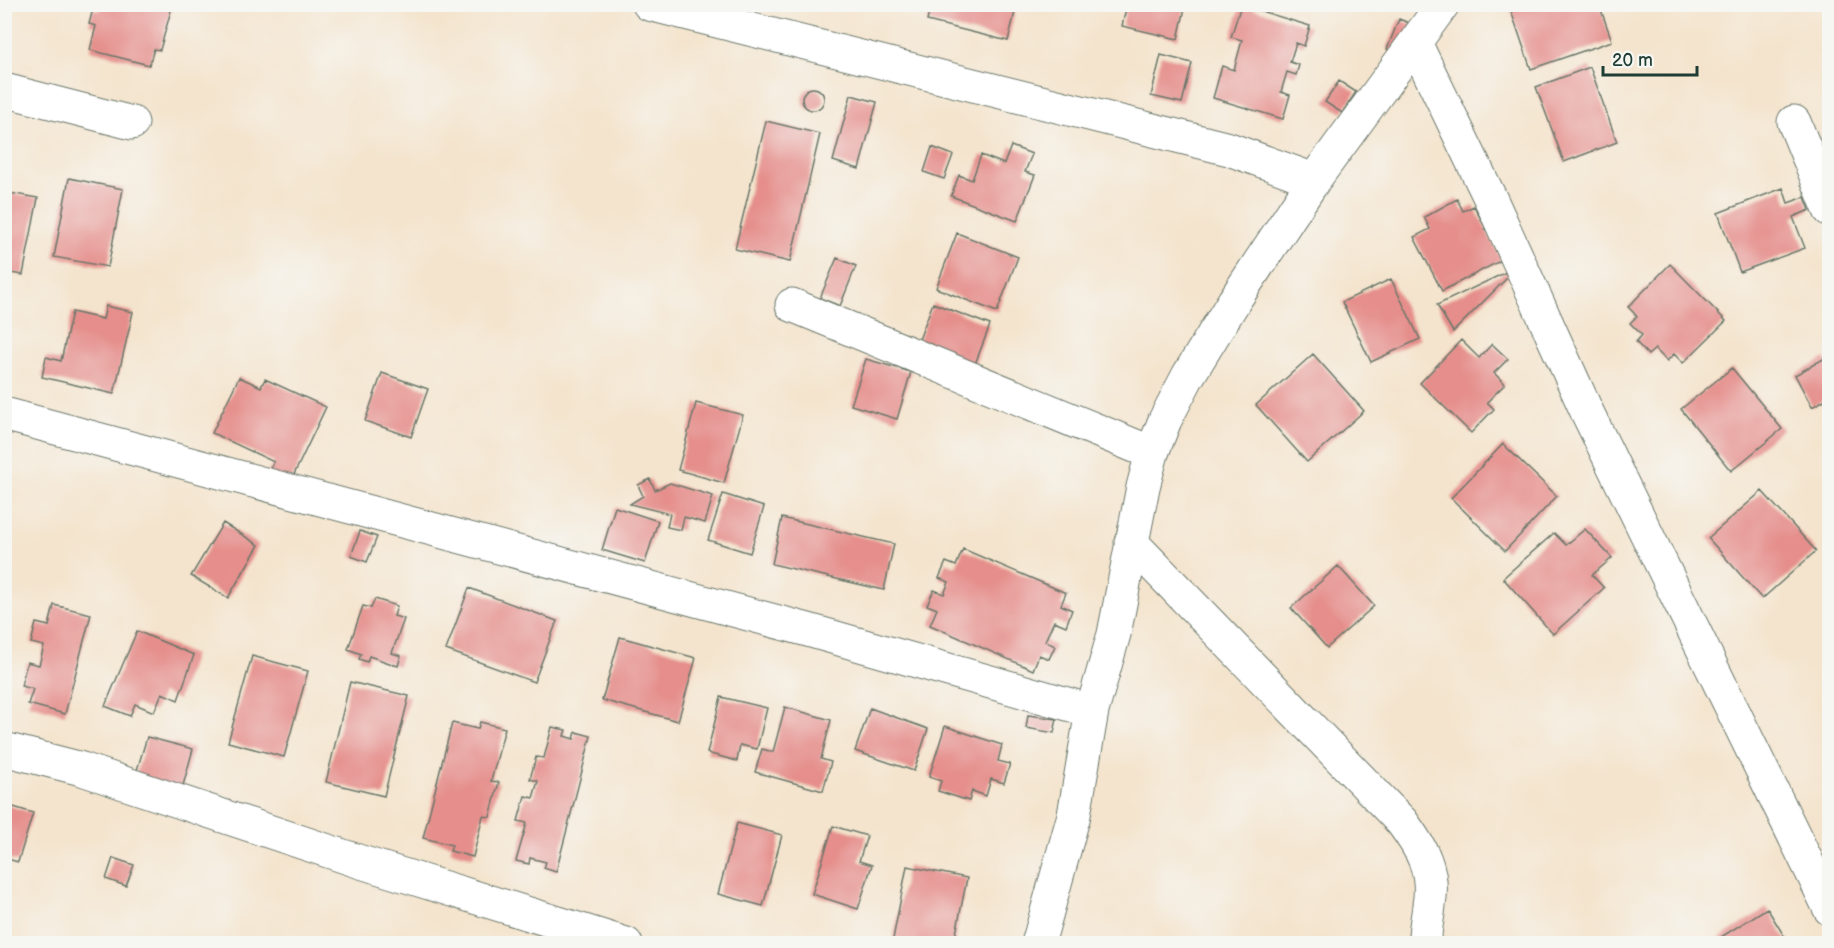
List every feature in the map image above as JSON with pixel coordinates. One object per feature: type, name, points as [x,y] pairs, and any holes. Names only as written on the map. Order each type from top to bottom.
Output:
[{"type":"street","points":[[649,4],[1229,149],[1314,180]]},
{"type":"street","points":[[1038,944],[1074,815],[1092,711],[1114,634],[1131,542],[1152,453],[1188,376],[1314,180],[1443,4]]},
{"type":"street","points":[[1415,43],[1492,202],[1587,412],[1830,909]]},
{"type":"street","points":[[4,90],[132,123]]},
{"type":"street","points":[[1794,122],[1830,210]]},
{"type":"street","points":[[792,305],[1152,453]]},
{"type":"street","points":[[4,414],[808,630],[1092,711]]},
{"type":"street","points":[[1131,542],[1393,814],[1416,841],[1430,871],[1431,894],[1425,944]]},
{"type":"street","points":[[4,749],[82,769],[361,862],[626,944]]},
{"type":"building","points":[[102,4],[172,7],[160,50],[154,49],[149,65],[90,50],[96,26],[89,24],[93,9],[100,10]]},
{"type":"building","points":[[931,4],[1017,4],[1008,41],[927,21]]},
{"type":"building","points":[[1127,4],[1186,4],[1178,39],[1122,26]]},
{"type":"building","points":[[1521,4],[1599,4],[1612,41],[1531,69],[1510,8]]},
{"type":"building","points":[[1241,5],[1310,26],[1304,46],[1296,43],[1290,62],[1299,65],[1296,75],[1287,72],[1281,92],[1290,95],[1283,119],[1213,98],[1222,66],[1234,70],[1242,40],[1231,37]]},
{"type":"building","points":[[1399,19],[1417,26],[1404,56],[1387,49]]},
{"type":"building","points":[[1161,55],[1192,63],[1182,103],[1151,96]]},
{"type":"building","points":[[1590,67],[1617,142],[1564,162],[1536,87]]},
{"type":"building","points":[[1339,81],[1356,92],[1342,113],[1325,102]]},
{"type":"building","points":[[809,88],[817,88],[824,95],[824,103],[817,110],[809,110],[802,103],[802,95]]},
{"type":"building","points":[[851,95],[877,102],[859,169],[833,161]]},
{"type":"building","points":[[766,121],[820,134],[790,262],[735,249]]},
{"type":"building","points":[[1011,146],[1032,154],[1025,172],[1035,175],[1017,221],[951,196],[959,175],[972,180],[981,155],[1004,164]]},
{"type":"building","points":[[932,147],[953,155],[944,179],[924,172]]},
{"type":"building","points":[[69,178],[123,189],[108,267],[54,257]]},
{"type":"building","points":[[1783,188],[1788,203],[1805,197],[1810,210],[1793,217],[1805,248],[1740,272],[1718,213]]},
{"type":"building","points":[[4,192],[38,198],[23,275],[4,272]]},
{"type":"building","points":[[1457,199],[1463,211],[1474,206],[1502,260],[1442,291],[1414,237],[1430,229],[1424,217]]},
{"type":"building","points":[[957,233],[1018,257],[997,312],[936,288]]},
{"type":"building","points":[[837,258],[856,266],[840,306],[820,298]]},
{"type":"building","points":[[1670,264],[1726,321],[1683,363],[1674,354],[1667,361],[1655,349],[1648,355],[1636,342],[1642,335],[1630,323],[1637,316],[1628,307]]},
{"type":"building","points":[[1517,268],[1453,332],[1437,305]]},
{"type":"building","points":[[1391,279],[1420,339],[1371,362],[1342,302]]},
{"type":"building","points":[[933,303],[990,325],[972,372],[915,350]]},
{"type":"building","points":[[106,306],[133,312],[114,394],[42,377],[46,357],[61,361],[72,312],[103,319]]},
{"type":"building","points":[[1461,340],[1479,358],[1492,344],[1508,359],[1494,373],[1505,384],[1487,402],[1494,409],[1471,433],[1420,383]]},
{"type":"building","points":[[1313,354],[1364,411],[1307,462],[1256,405]]},
{"type":"building","points":[[1825,358],[1830,366],[1830,397],[1812,407],[1795,375]]},
{"type":"building","points":[[866,359],[911,372],[897,419],[851,405]]},
{"type":"building","points":[[1732,368],[1782,429],[1731,471],[1681,409]]},
{"type":"building","points":[[382,373],[428,389],[411,437],[365,421]]},
{"type":"building","points":[[239,377],[261,387],[265,379],[326,407],[289,485],[267,474],[274,462],[212,433]]},
{"type":"building","points":[[696,403],[743,415],[724,483],[678,470]]},
{"type":"building","points":[[1503,444],[1557,496],[1505,551],[1451,498]]},
{"type":"building","points":[[650,479],[655,490],[670,483],[713,496],[705,523],[684,517],[681,530],[667,527],[670,514],[630,504],[643,496],[638,485]]},
{"type":"building","points":[[1762,491],[1816,551],[1762,599],[1708,538]]},
{"type":"building","points":[[723,494],[764,507],[750,553],[708,540]]},
{"type":"building","points":[[615,507],[658,521],[645,563],[602,550]]},
{"type":"building","points":[[782,518],[894,544],[884,590],[772,564]]},
{"type":"building","points":[[223,523],[259,545],[228,598],[191,576]]},
{"type":"building","points":[[1585,529],[1612,558],[1592,575],[1604,588],[1553,634],[1503,578],[1554,533],[1566,545]]},
{"type":"building","points":[[360,531],[377,537],[367,562],[351,556]]},
{"type":"building","points":[[963,549],[1066,593],[1061,605],[1072,610],[1066,626],[1054,621],[1045,641],[1055,646],[1049,659],[1039,655],[1033,670],[930,625],[937,609],[927,605],[934,590],[944,594],[949,582],[939,578],[946,562],[956,566]]},
{"type":"building","points":[[1338,566],[1374,606],[1327,648],[1291,608]]},
{"type":"building","points":[[469,588],[557,621],[534,682],[446,650]]},
{"type":"building","points":[[375,599],[397,606],[394,616],[404,619],[392,653],[401,656],[398,666],[369,656],[367,662],[359,659],[361,654],[348,649],[363,606],[371,608]]},
{"type":"building","points":[[54,605],[91,614],[65,714],[28,704],[33,689],[21,686],[27,662],[39,665],[44,646],[31,643],[36,623],[49,626]]},
{"type":"building","points":[[137,631],[194,655],[178,700],[162,693],[154,712],[135,704],[130,716],[105,706]]},
{"type":"building","points":[[620,637],[696,658],[678,721],[602,700]]},
{"type":"building","points":[[252,656],[308,671],[284,757],[228,742]]},
{"type":"building","points":[[350,682],[409,696],[384,796],[326,782]]},
{"type":"building","points":[[721,697],[767,708],[757,749],[740,745],[737,761],[707,753]]},
{"type":"building","points":[[785,707],[831,720],[821,759],[831,762],[823,791],[755,772],[762,749],[773,752]]},
{"type":"building","points":[[870,708],[928,729],[914,771],[855,751]]},
{"type":"building","points":[[1028,715],[1057,719],[1054,733],[1026,728]]},
{"type":"building","points":[[480,722],[505,728],[491,781],[499,782],[490,817],[483,816],[473,857],[450,851],[452,845],[423,838],[452,723],[478,729]]},
{"type":"building","points":[[945,726],[1002,745],[998,761],[1010,764],[1004,783],[991,779],[986,796],[972,791],[969,801],[938,791],[941,781],[929,777]]},
{"type":"building","points":[[552,727],[566,730],[564,736],[574,739],[576,732],[591,736],[556,872],[544,868],[546,862],[530,858],[529,864],[516,861],[527,823],[518,821],[525,796],[533,798],[538,781],[530,779],[536,757],[544,758]]},
{"type":"building","points":[[147,737],[193,749],[181,793],[134,780]]},
{"type":"building","points":[[4,804],[33,813],[18,862],[4,858]]},
{"type":"building","points":[[737,823],[782,835],[763,906],[718,894]]},
{"type":"building","points":[[833,826],[867,836],[859,861],[872,865],[858,909],[812,894]]},
{"type":"building","points":[[113,858],[134,865],[126,886],[106,879]]},
{"type":"building","points":[[907,866],[967,878],[954,944],[892,944]]},
{"type":"building","points":[[1767,908],[1789,944],[1710,944]]}]
